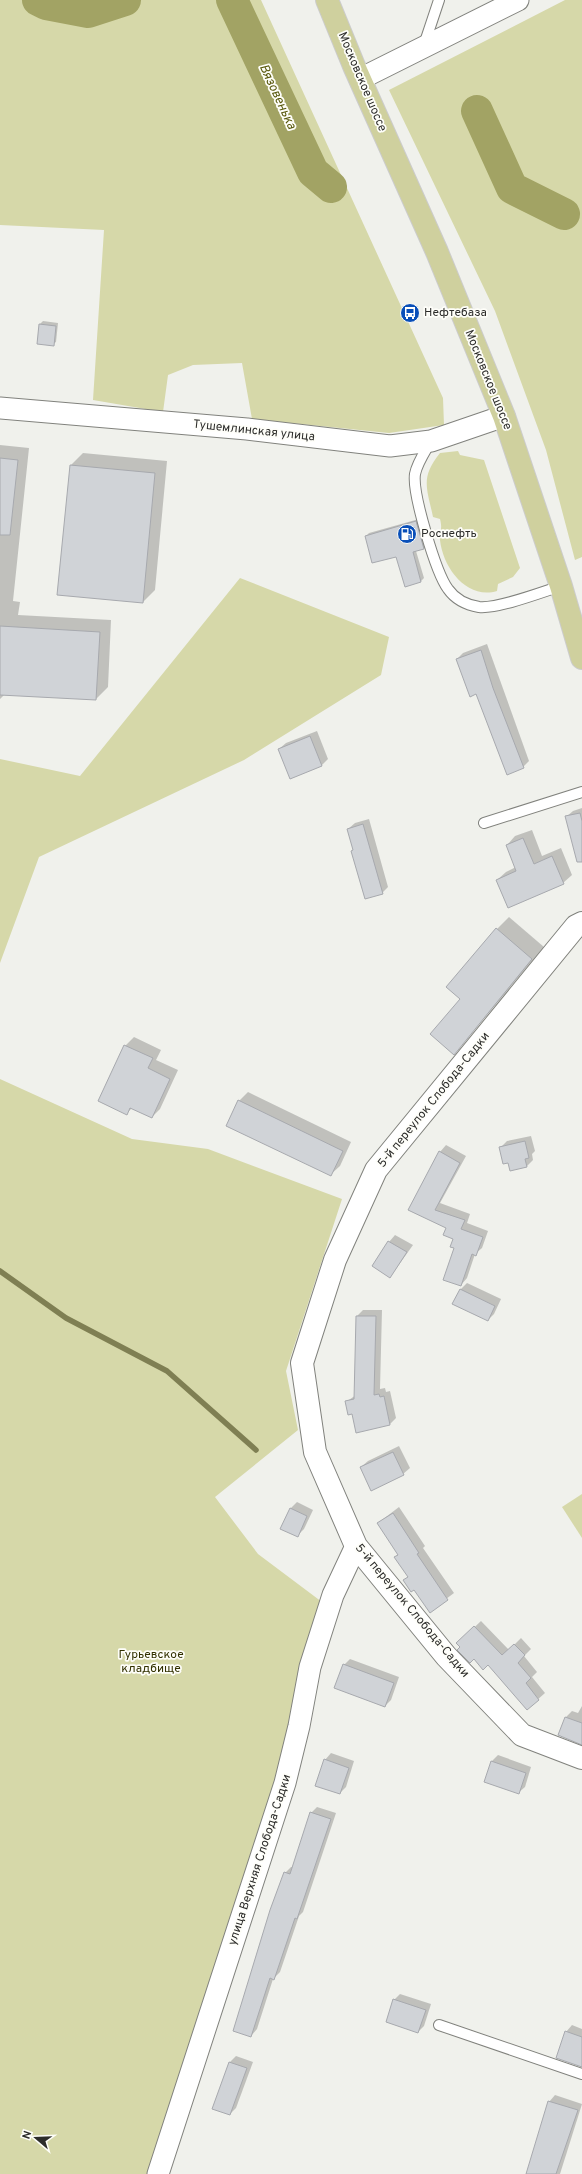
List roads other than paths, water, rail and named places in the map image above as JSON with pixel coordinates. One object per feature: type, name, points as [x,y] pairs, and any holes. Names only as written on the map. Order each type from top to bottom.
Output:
[{"type":"main road","points":[[315,0],[356,72]]},
{"type":"main road","name":"Московское шоссе","points":[[327,0],[356,72],[437,252],[504,416],[562,586],[582,658]]},
{"type":"street","points":[[356,72],[423,49],[518,0]]},
{"type":"street","name":"Тушемлинская улица","points":[[0,408],[247,429],[390,446],[431,441],[504,416]]},
{"type":"street","name":"5-й переулок Слобода-Садки","points":[[582,923],[576,926],[376,1170],[336,1260],[302,1363],[315,1452],[356,1546],[446,1656],[522,1735],[582,1758]]},
{"type":"street","name":"улица Верхняя Слобода-Садки","points":[[158,2174],[285,1782],[299,1726],[310,1667],[333,1595],[356,1546]]},
{"type":"lane","points":[[423,49],[439,0]]},
{"type":"lane","points":[[431,441],[415,473],[418,502],[440,575],[449,590],[463,602],[480,607],[512,601],[562,586]]},
{"type":"lane","points":[[484,823],[582,792]]},
{"type":"lane","points":[[439,2025],[582,2074]]},
{"type":"waterway","name":"Вязовенька","points":[[38,0],[46,4],[88,12],[125,0]]},
{"type":"waterway","name":"Вязовенька","points":[[232,0],[313,172],[331,187]]},
{"type":"waterway","name":"Вязовенька","points":[[477,111],[512,188],[564,214]]},
{"type":"waterway","points":[[0,1271],[66,1318],[167,1371],[256,1450]]},
{"type":"place","name":"Нефтебаза","points":[[410,313]]},
{"type":"place","name":"Роснефть","points":[[407,534]]},
{"type":"park label","name":"Гурьевское кладбище","points":[[151,1662]]}]
